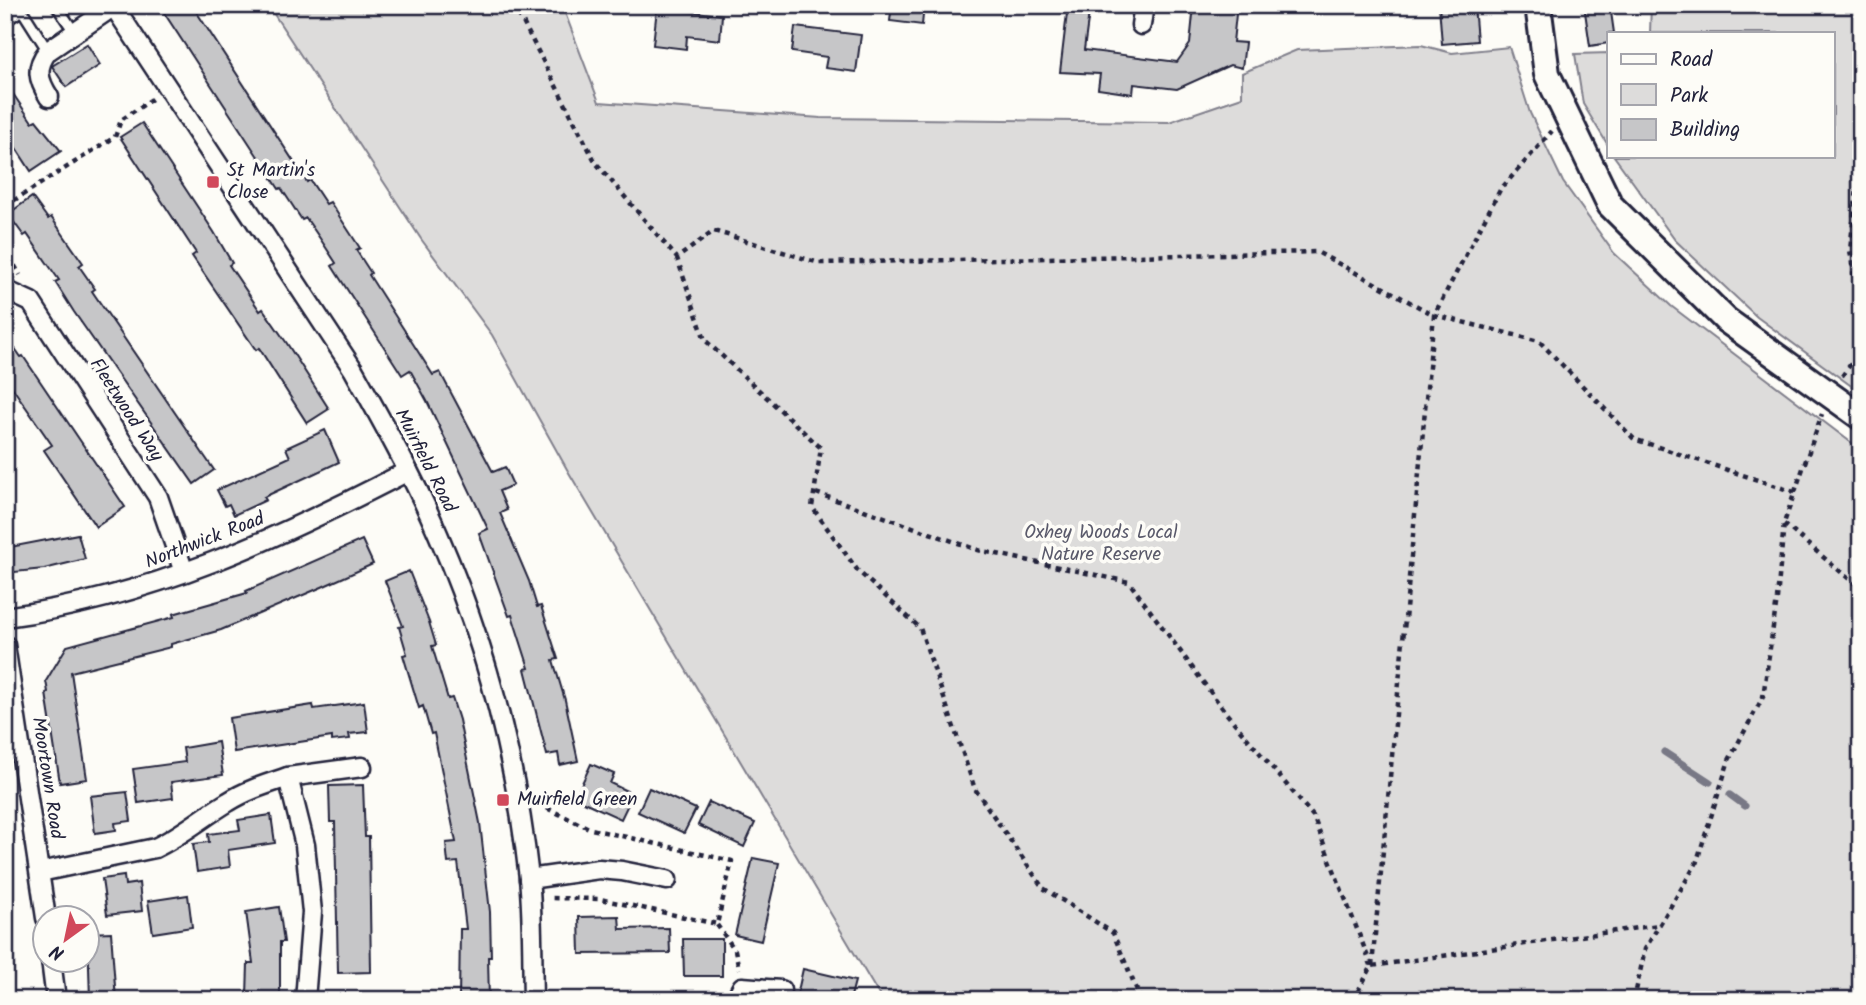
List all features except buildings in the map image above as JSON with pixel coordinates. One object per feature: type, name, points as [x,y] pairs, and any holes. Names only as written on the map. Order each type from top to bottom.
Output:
[{"type":"main road","points":[[1538,5],[1547,74],[1610,205],[1726,320],[1861,417]]},
{"type":"street","points":[[1141,25],[1144,5]]},
{"type":"street","points":[[50,97],[39,78],[41,60],[48,51],[114,6]]},
{"type":"street","name":"Muirfield Road","points":[[114,6],[352,369],[408,471],[438,534],[464,598],[507,744],[529,879],[533,1000]]},
{"type":"street","name":"Fleetwood Way","points":[[5,290],[30,302],[158,496],[184,572]]},
{"type":"street","name":"Northwick Road","points":[[5,617],[92,601],[251,548],[319,517],[408,471]]},
{"type":"street","name":"Moortown Road","points":[[5,645],[44,904]]},
{"type":"street","points":[[40,872],[155,848],[251,789],[288,777],[362,767]]},
{"type":"street","points":[[288,777],[305,845],[312,912],[305,1000]]},
{"type":"street","points":[[529,879],[599,869],[622,870],[667,880]]},
{"type":"street","points":[[53,974],[56,1000]]},
{"type":"street","points":[[739,994],[781,990]]},
{"type":"lane","points":[[56,5],[75,33]]},
{"type":"lane","points":[[5,22],[22,10],[48,51]]},
{"type":"path","points":[[514,5],[596,163],[677,258],[705,340],[821,448],[813,507],[858,571],[920,628],[975,789],[1042,888],[1113,933],[1141,1000]]},
{"type":"path","points":[[5,206],[115,137],[121,120],[167,88]]},
{"type":"path","points":[[1353,1000],[1372,966],[1434,315],[1500,190],[1566,114]]},
{"type":"path","points":[[1861,152],[1850,250],[1861,326]]},
{"type":"path","points":[[677,258],[714,231],[819,263],[1317,252],[1434,315],[1539,341],[1634,439],[1794,492]]},
{"type":"path","points":[[1634,1000],[1645,950],[1696,864],[1729,760],[1763,697],[1777,599],[1784,523],[1811,441],[1830,394],[1861,350]]},
{"type":"path","points":[[816,493],[978,550],[1129,582],[1226,713],[1313,816],[1372,966]]},
{"type":"path","points":[[1784,523],[1861,589]]},
{"type":"path","points":[[717,925],[735,950],[739,994]]},
{"type":"path","points":[[1372,966],[1660,925]]},
{"type":"green space","name":"Oxhey Woods Local Nature Reserve","points":[[268,5],[562,5],[599,102],[821,118],[1169,122],[1242,97],[1242,73],[1297,50],[1421,45],[1452,53],[1509,47],[1530,113],[1563,182],[1614,253],[1671,306],[1861,450],[1861,1000],[882,1000],[568,471],[492,335],[421,239]]},
{"type":"green space","points":[[1651,5],[1861,5],[1861,393],[1757,317],[1675,240],[1615,158],[1834,158],[1834,32],[1650,32]]},
{"type":"green space","points":[[1607,53],[1607,144],[1583,104],[1575,54]]},
{"type":"waterway","points":[[1664,752],[1710,782]]},
{"type":"waterway","points":[[1730,795],[1745,806]]},
{"type":"place","name":"St Martin's Close","points":[[213,182]]},
{"type":"place","name":"Muirfield Green","points":[[503,800]]}]
